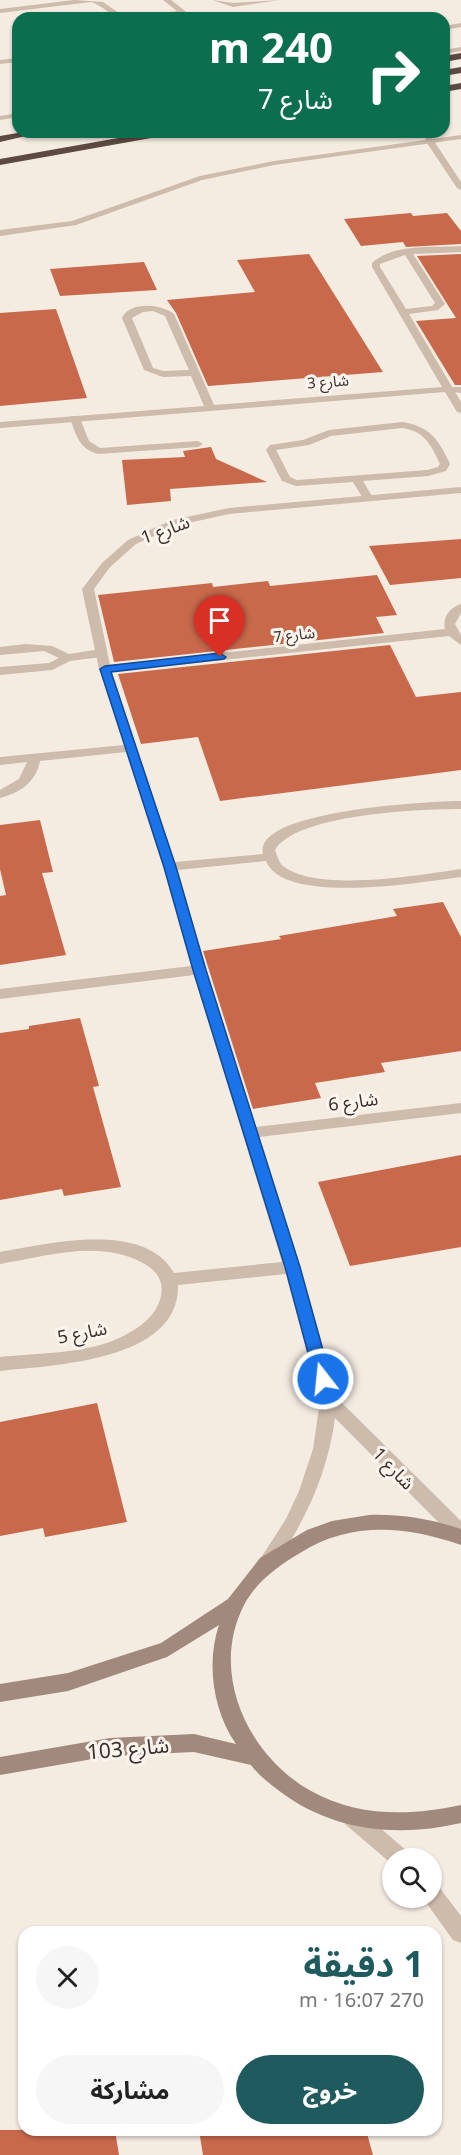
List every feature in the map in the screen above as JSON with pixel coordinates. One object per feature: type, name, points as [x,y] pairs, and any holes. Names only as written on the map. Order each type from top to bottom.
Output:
[{"type":"highway","points":[[0,162],[134,138]]},
{"type":"street","points":[[0,11],[91,0],[101,3],[114,12]]},
{"type":"street","points":[[166,0],[182,12]]},
{"type":"street","points":[[215,0],[233,5],[277,0]]},
{"type":"street","points":[[0,233],[73,223],[200,178],[274,163],[461,137]]},
{"type":"street","points":[[429,140],[461,188]]},
{"type":"street","points":[[461,249],[388,256],[376,262],[376,267],[461,410]]},
{"type":"street","points":[[404,312],[435,308],[440,304],[408,253]]},
{"type":"street","points":[[195,373],[163,374],[149,370],[127,318],[128,315],[136,310],[147,309],[169,314],[210,407]]},
{"type":"street","name":"شارع 3","points":[[0,424],[448,388],[461,390]]},
{"type":"street","points":[[75,418],[86,447],[94,451],[106,453],[198,444]]},
{"type":"street","points":[[402,425],[419,428],[429,433],[445,464],[442,469],[434,472],[357,479],[289,482],[271,450],[274,447],[309,442],[329,433],[402,425]]},
{"type":"street","points":[[357,479],[368,498]]},
{"type":"street","name":"شارع 1","points":[[265,1566],[293,1523],[308,1491],[322,1449],[329,1401],[292,1267],[199,970],[170,867],[105,669],[88,590],[106,565],[132,542],[176,522],[229,511],[461,489]]},
{"type":"street","points":[[461,607],[451,614],[448,621],[451,632],[461,641]]},
{"type":"street","name":"شارع 7","points":[[105,669],[451,632]]},
{"type":"street","points":[[0,651],[45,647],[60,651],[67,658]]},
{"type":"street","points":[[0,671],[52,666],[67,658],[101,653]]},
{"type":"street","points":[[0,761],[130,748]]},
{"type":"street","points":[[0,794],[9,792],[28,778],[33,769],[34,758]]},
{"type":"street","points":[[461,805],[344,816],[316,822],[282,834],[268,850],[268,857],[279,871],[320,884],[348,885],[461,873]]},
{"type":"street","points":[[170,867],[268,857]]},
{"type":"street","points":[[0,994],[199,970]]},
{"type":"street","name":"شارع 6","points":[[250,1132],[461,1108]]},
{"type":"street","points":[[0,1258],[84,1245],[105,1245],[145,1255],[161,1267],[170,1280],[292,1267]]},
{"type":"street","name":"شارع 5","points":[[0,1364],[103,1350],[132,1340],[150,1327],[163,1310],[170,1295],[170,1280]]},
{"type":"street","name":"شارع 1","points":[[329,1401],[461,1535]]},
{"type":"street","points":[[461,1535],[421,1525],[397,1522],[348,1525],[303,1540],[265,1566],[247,1585],[234,1605],[224,1630],[220,1655],[221,1682],[227,1708],[235,1725],[255,1757],[275,1777],[298,1794],[352,1817],[391,1823],[430,1821],[461,1814]]},
{"type":"street","points":[[0,1693],[68,1682],[167,1649],[234,1605]]},
{"type":"street","name":"شارع 103","points":[[0,1766],[110,1748],[194,1743],[255,1757]]},
{"type":"street","points":[[352,1817],[388,1848]]},
{"type":"street","points":[[442,1907],[461,1933]]},
{"type":"building","points":[[411,213],[413,216],[447,213],[461,231],[461,244],[406,247],[403,242],[361,246],[344,219]]},
{"type":"building","points":[[309,254],[383,372],[208,386],[176,313],[167,300],[255,292],[237,260]]},
{"type":"building","points":[[461,254],[461,385],[455,385],[416,321],[456,318],[417,256]]},
{"type":"building","points":[[144,262],[157,290],[60,296],[50,269]]},
{"type":"building","points":[[56,309],[87,398],[0,406],[0,313]]},
{"type":"building","points":[[211,447],[216,459],[267,482],[170,489],[171,501],[127,505],[122,460],[185,457],[183,451]]},
{"type":"building","points":[[461,539],[461,578],[390,585],[369,546]]},
{"type":"building","points":[[377,575],[397,615],[376,617],[384,633],[114,662],[98,595],[212,583],[213,587],[268,581],[270,586]]},
{"type":"building","points":[[390,645],[416,697],[461,692],[461,770],[220,801],[198,737],[141,744],[118,674]]},
{"type":"building","points":[[40,820],[53,872],[42,873],[66,955],[0,965],[0,896],[6,895],[0,869],[0,825]]},
{"type":"building","points":[[443,902],[461,937],[461,1051],[381,1063],[385,1072],[315,1083],[321,1098],[253,1109],[203,951],[281,939],[279,936],[397,916],[393,909]]},
{"type":"building","points":[[80,1018],[99,1086],[93,1087],[121,1187],[64,1196],[62,1189],[0,1200],[0,1033]]},
{"type":"building","points":[[461,1155],[461,1247],[350,1266],[318,1182]]},
{"type":"building","points":[[97,1403],[127,1522],[45,1537],[43,1528],[0,1536],[0,1422]]},
{"type":"building","points":[[0,2130],[18,2130],[18,2136],[116,2136],[119,2155],[0,2155]]},
{"type":"building","points":[[200,2136],[368,2136],[373,2155],[203,2155]]},
{"type":"route","points":[[220,657],[105,669],[170,867],[199,970],[292,1267],[323,1379]]}]
